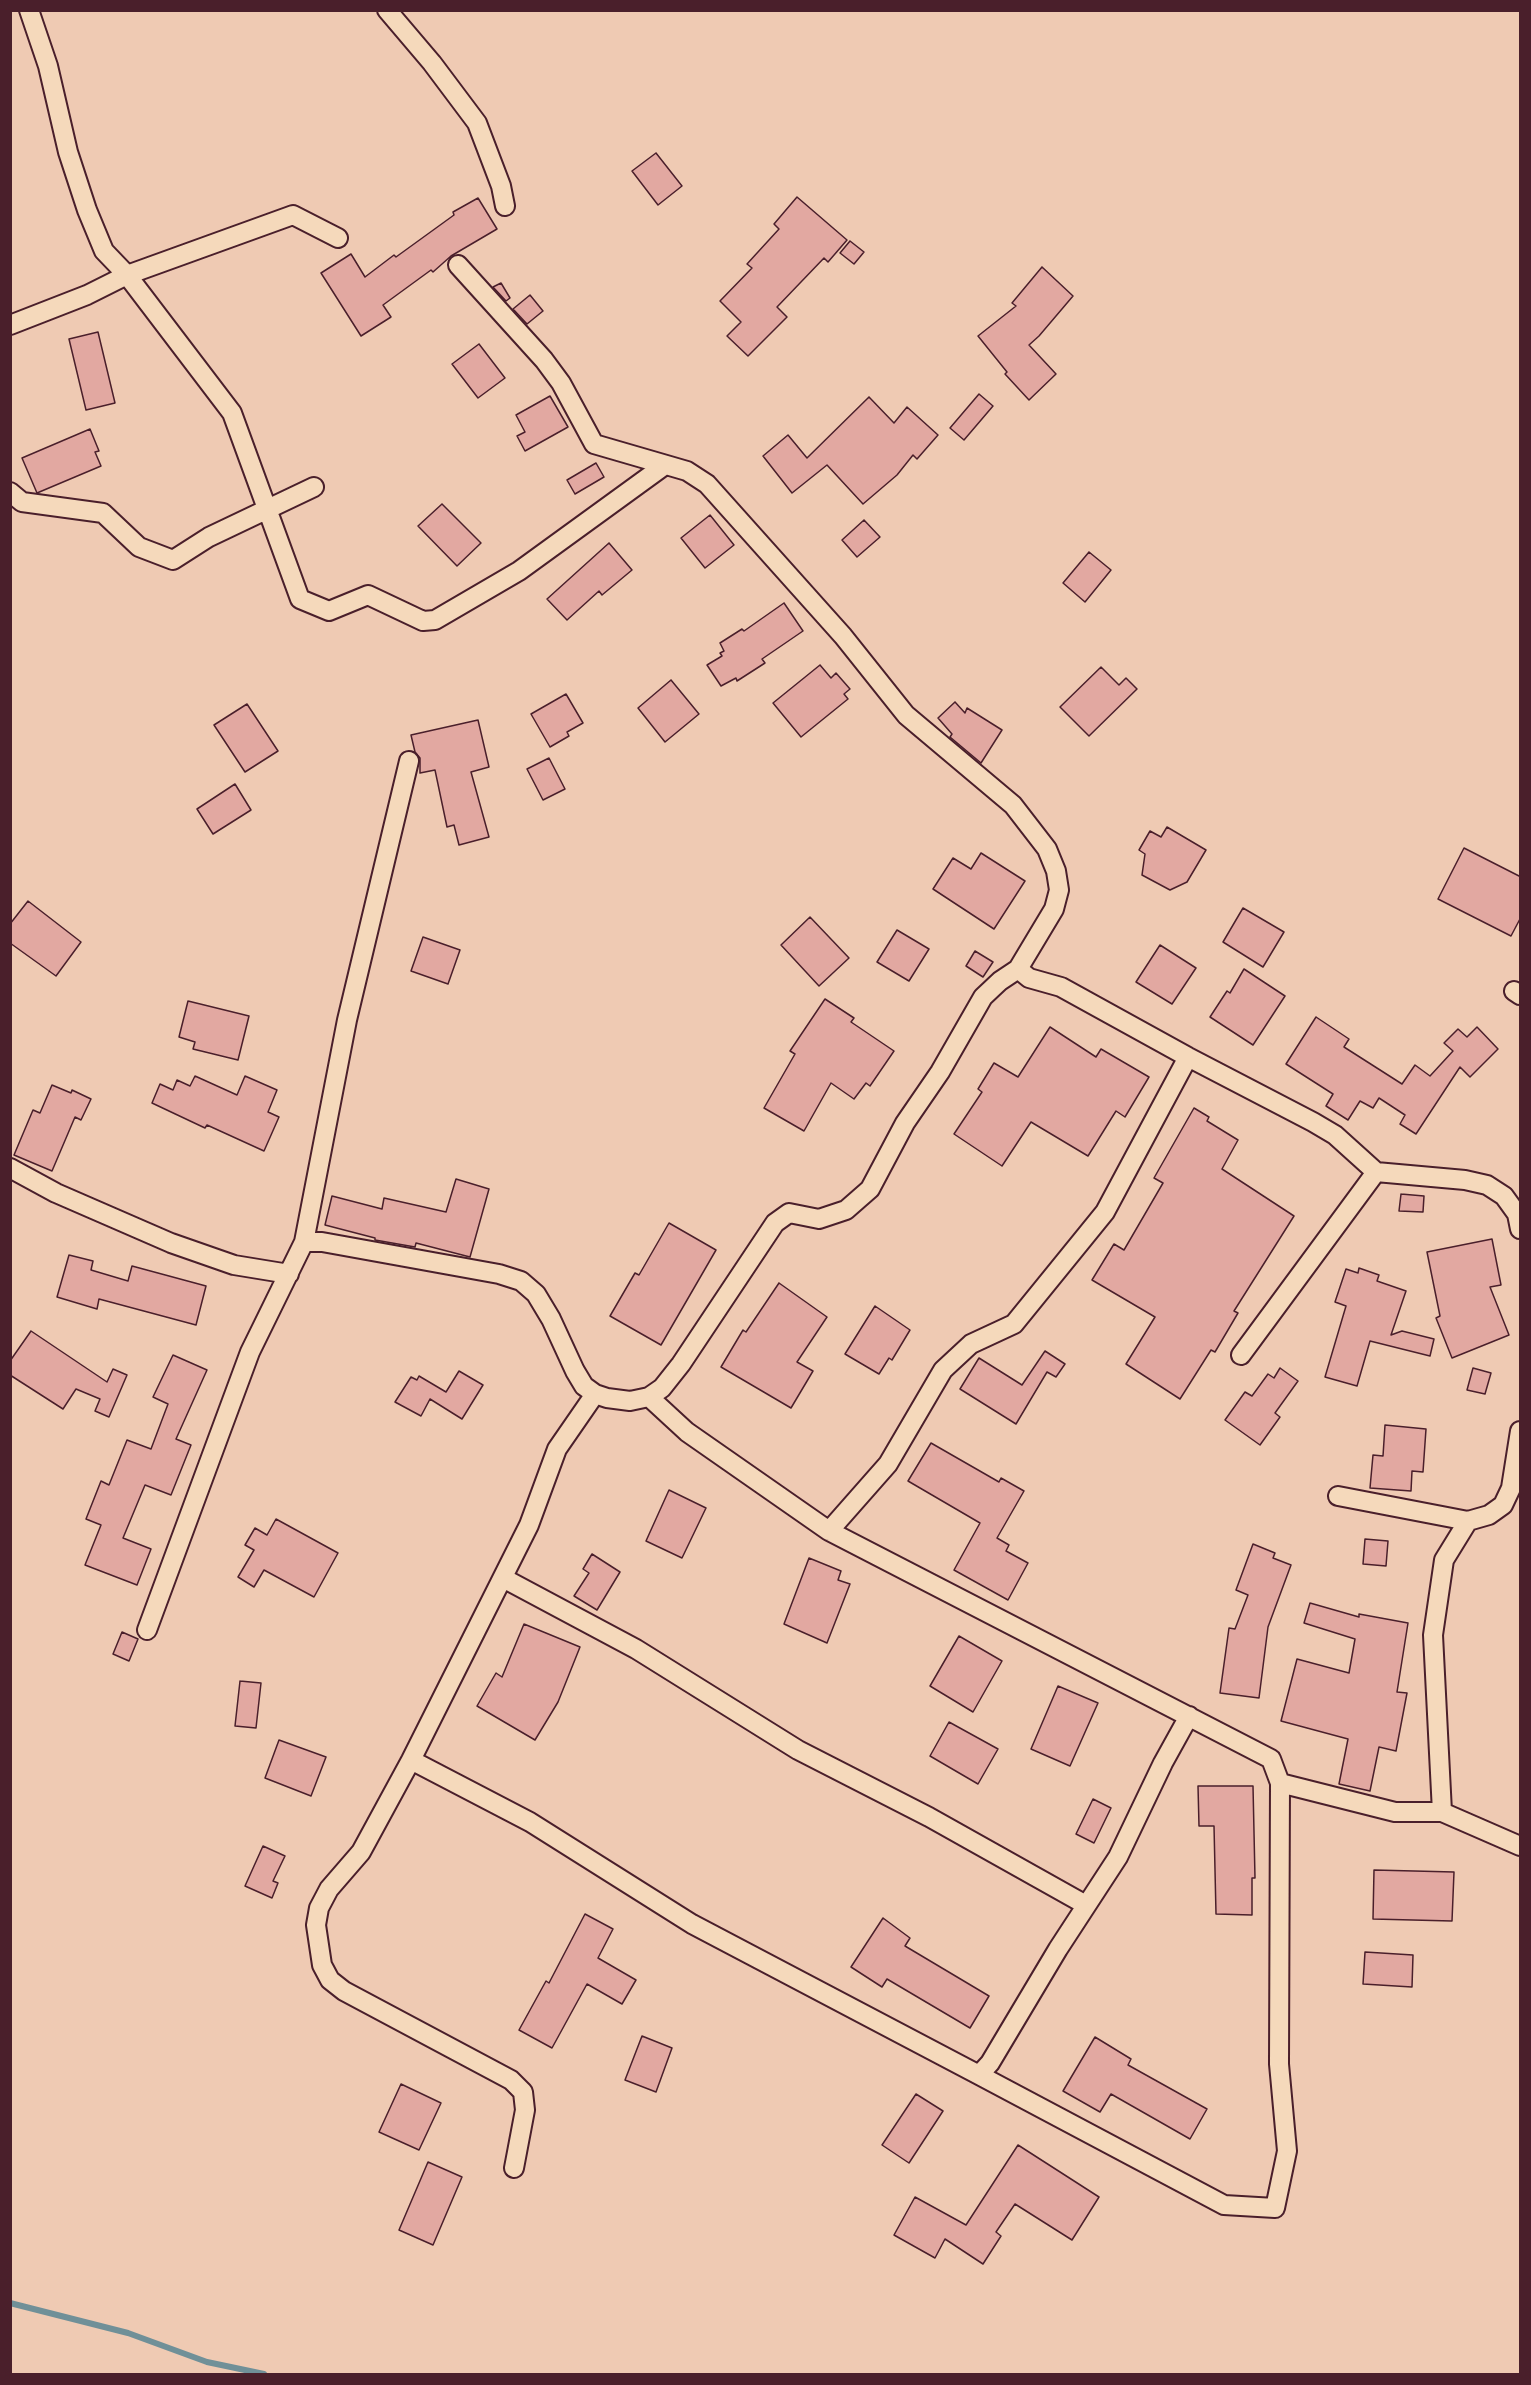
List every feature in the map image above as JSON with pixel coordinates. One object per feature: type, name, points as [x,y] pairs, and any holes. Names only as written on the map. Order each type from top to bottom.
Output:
[{"type":"street","points":[[29,10],[48,66],[68,152],[87,210],[104,251],[128,275],[232,413],[300,599],[328,611],[368,595],[423,621],[435,620],[519,571],[665,465]]},
{"type":"street","points":[[387,10],[432,63],[477,123],[501,186],[505,206]]},
{"type":"street","points":[[10,325],[87,295],[128,275],[293,215],[338,238]]},
{"type":"street","points":[[304,1242],[322,1242],[499,1274],[520,1281],[536,1294],[584,1386],[595,1394],[607,1398],[630,1401],[649,1397],[662,1388],[681,1364],[775,1223],[789,1213],[819,1219],[846,1210],[870,1189],[905,1123],[940,1072],[983,997],[1000,981],[1018,969],[1054,909],[1059,890],[1056,871],[1047,849],[1013,805],[906,715],[843,636],[707,484],[687,471],[594,444],[561,382],[458,265]]},
{"type":"street","points":[[10,492],[22,501],[103,513],[139,548],[173,560],[209,537],[314,487]]},
{"type":"street","points":[[147,1630],[250,1352],[304,1242],[347,1020],[409,761]]},
{"type":"street","points":[[1018,969],[1029,978],[1061,987],[1313,1122],[1335,1135],[1376,1172],[1465,1180],[1487,1185],[1504,1196],[1520,1218]]},
{"type":"street","points":[[829,1531],[888,1464],[943,1370],[971,1344],[1014,1324],[1105,1212],[1188,1057]]},
{"type":"street","points":[[10,1168],[56,1193],[171,1243],[234,1265],[290,1274]]},
{"type":"street","points":[[1241,1355],[1376,1172]]},
{"type":"street","points":[[514,2168],[525,2110],[523,2092],[511,2080],[344,1992],[330,1980],[322,1965],[316,1925],[319,1908],[329,1889],[361,1852],[411,1760],[529,1525],[557,1449],[595,1394]]},
{"type":"street","points":[[411,1760],[530,1822],[692,1924],[1224,2205],[1275,2208],[1287,2151],[1279,2064],[1280,1783],[1271,1759],[829,1531],[687,1432],[649,1397]]},
{"type":"street","points":[[1338,1496],[1468,1521],[1489,1515],[1503,1505],[1516,1489],[1521,1431]]},
{"type":"street","points":[[1442,1812],[1433,1635],[1444,1560],[1468,1521]]},
{"type":"street","points":[[503,1578],[636,1649],[798,1750],[929,1817],[1086,1905]]},
{"type":"street","points":[[980,2075],[990,2063],[1086,1905],[1118,1857],[1163,1763],[1189,1716]]},
{"type":"street","points":[[1280,1783],[1395,1812],[1442,1812],[1521,1846]]},
{"type":"building","points":[[656,153],[682,186],[658,205],[632,171]]},
{"type":"building","points":[[797,197],[847,240],[828,262],[824,258],[777,307],[787,317],[748,356],[727,336],[741,322],[720,301],[752,268],[747,264],[779,229],[774,224]]},
{"type":"building","points":[[478,198],[497,229],[451,256],[433,272],[431,270],[383,305],[391,317],[361,336],[321,273],[351,254],[365,277],[454,215],[453,212]]},
{"type":"building","points":[[850,241],[864,252],[854,264],[840,253]]},
{"type":"building","points":[[1042,267],[1073,296],[1029,345],[1056,374],[1029,400],[1005,374],[1007,372],[978,336],[1016,306],[1012,303]]},
{"type":"building","points":[[501,283],[510,298],[506,301],[493,287]]},
{"type":"building","points":[[530,295],[543,311],[527,324],[513,309]]},
{"type":"building","points":[[98,332],[115,403],[86,410],[69,339]]},
{"type":"building","points":[[479,344],[505,378],[478,398],[452,364]]},
{"type":"building","points":[[979,394],[993,406],[964,440],[950,428]]},
{"type":"building","points":[[550,396],[568,427],[525,451],[517,436],[525,432],[516,415]]},
{"type":"building","points":[[869,397],[894,423],[907,407],[938,435],[917,459],[913,455],[897,475],[863,504],[827,465],[792,493],[763,456],[788,435],[807,458]]},
{"type":"building","points":[[90,429],[99,451],[95,452],[101,466],[37,493],[22,458]]},
{"type":"building","points":[[596,463],[604,477],[575,494],[567,480]]},
{"type":"building","points":[[442,504],[481,543],[457,566],[418,526]]},
{"type":"building","points":[[710,515],[734,545],[705,568],[681,538]]},
{"type":"building","points":[[864,520],[880,537],[857,557],[842,540]]},
{"type":"building","points":[[609,543],[632,570],[602,595],[599,591],[567,620],[547,599]]},
{"type":"building","points":[[1089,552],[1111,570],[1085,602],[1063,583]]},
{"type":"building","points":[[784,603],[803,631],[762,659],[765,663],[737,681],[736,678],[721,686],[707,665],[722,656],[720,653],[724,651],[720,643],[742,629],[744,631]]},
{"type":"building","points":[[820,665],[831,678],[836,673],[850,689],[844,694],[848,699],[801,737],[773,703]]},
{"type":"building","points":[[1101,667],[1119,685],[1126,678],[1137,689],[1089,736],[1060,707]]},
{"type":"building","points":[[671,680],[699,714],[665,742],[638,708]]},
{"type":"building","points":[[566,694],[583,723],[567,732],[569,736],[550,747],[531,714]]},
{"type":"building","points":[[955,702],[965,713],[967,708],[1002,730],[981,763],[950,737],[952,734],[938,718]]},
{"type":"building","points":[[247,704],[278,751],[245,772],[214,725]]},
{"type":"building","points":[[478,720],[489,767],[471,772],[489,837],[459,845],[454,825],[447,827],[435,770],[420,773],[420,758],[415,752],[411,735]]},
{"type":"building","points":[[549,758],[565,789],[543,800],[527,769]]},
{"type":"building","points":[[235,784],[251,810],[213,834],[197,809]]},
{"type":"building","points":[[1167,827],[1206,850],[1187,882],[1170,890],[1142,875],[1145,854],[1139,850],[1150,831],[1161,837]]},
{"type":"building","points":[[1464,848],[1521,877],[1521,917],[1511,936],[1438,899]]},
{"type":"building","points":[[981,853],[1025,881],[994,929],[933,889],[953,858],[971,869]]},
{"type":"building","points":[[28,901],[81,942],[56,976],[10,943],[10,924]]},
{"type":"building","points":[[1243,908],[1284,932],[1263,967],[1223,942]]},
{"type":"building","points":[[810,917],[849,958],[819,986],[781,945]]},
{"type":"building","points":[[897,930],[929,949],[909,981],[877,962]]},
{"type":"building","points":[[423,937],[460,950],[448,984],[411,971]]},
{"type":"building","points":[[1160,945],[1196,968],[1172,1004],[1136,982]]},
{"type":"building","points":[[975,951],[993,962],[983,977],[966,966]]},
{"type":"building","points":[[1244,969],[1285,996],[1253,1045],[1210,1017],[1227,991],[1230,993]]},
{"type":"building","points":[[825,999],[854,1018],[851,1022],[894,1051],[870,1086],[866,1083],[854,1099],[831,1083],[804,1131],[764,1108],[795,1054],[790,1051]]},
{"type":"building","points":[[188,1001],[249,1016],[238,1060],[193,1049],[195,1042],[179,1037]]},
{"type":"building","points":[[1316,1017],[1349,1039],[1344,1047],[1402,1084],[1415,1065],[1430,1076],[1453,1051],[1444,1043],[1458,1029],[1467,1037],[1477,1027],[1498,1049],[1470,1077],[1460,1067],[1416,1134],[1400,1124],[1405,1115],[1379,1098],[1373,1108],[1360,1101],[1348,1120],[1326,1106],[1333,1094],[1286,1064]]},
{"type":"building","points":[[1050,1027],[1096,1057],[1101,1049],[1149,1077],[1125,1117],[1116,1111],[1088,1156],[1031,1122],[1002,1166],[954,1134],[982,1092],[978,1089],[994,1063],[1018,1077]]},
{"type":"building","points":[[195,1076],[237,1095],[245,1076],[277,1090],[268,1112],[279,1117],[264,1151],[207,1125],[205,1128],[152,1103],[160,1084],[173,1090],[177,1080],[190,1086]]},
{"type":"building","points":[[52,1085],[71,1093],[72,1090],[91,1099],[81,1120],[75,1117],[52,1171],[14,1155],[33,1110],[40,1113]]},
{"type":"building","points":[[1194,1108],[1209,1117],[1207,1121],[1238,1140],[1222,1169],[1294,1216],[1234,1311],[1238,1313],[1215,1352],[1211,1350],[1180,1399],[1126,1364],[1155,1317],[1092,1280],[1114,1244],[1124,1250],[1163,1183],[1154,1178]]},
{"type":"building","points":[[456,1179],[489,1189],[470,1257],[416,1243],[415,1247],[375,1240],[375,1238],[325,1225],[332,1196],[382,1209],[384,1198],[446,1212]]},
{"type":"building","points":[[1401,1194],[1424,1196],[1423,1212],[1399,1211]]},
{"type":"building","points":[[669,1223],[716,1250],[661,1345],[610,1316],[635,1273],[639,1275]]},
{"type":"building","points":[[1492,1239],[1501,1285],[1490,1287],[1509,1335],[1452,1358],[1436,1318],[1440,1316],[1427,1252]]},
{"type":"building","points":[[69,1255],[93,1261],[91,1270],[128,1281],[132,1266],[206,1286],[196,1325],[99,1299],[97,1309],[57,1297]]},
{"type":"building","points":[[1359,1268],[1379,1275],[1377,1281],[1406,1291],[1391,1335],[1402,1331],[1434,1339],[1430,1356],[1370,1341],[1357,1386],[1325,1377],[1346,1306],[1335,1302],[1346,1269],[1358,1273]]},
{"type":"building","points":[[779,1283],[827,1317],[797,1362],[813,1371],[791,1408],[721,1367],[743,1330],[746,1332]]},
{"type":"building","points":[[875,1306],[910,1330],[892,1360],[889,1358],[879,1374],[845,1354]]},
{"type":"building","points":[[31,1331],[107,1382],[113,1369],[127,1375],[109,1417],[95,1411],[100,1399],[76,1389],[63,1409],[10,1375],[10,1361]]},
{"type":"building","points":[[1045,1351],[1065,1364],[1056,1377],[1047,1372],[1016,1424],[960,1389],[979,1358],[1022,1385]]},
{"type":"building","points":[[173,1355],[207,1370],[176,1439],[191,1445],[171,1495],[145,1485],[123,1538],[151,1549],[137,1585],[85,1565],[101,1525],[86,1519],[101,1481],[109,1485],[127,1440],[151,1449],[168,1404],[153,1397]]},
{"type":"building","points":[[1280,1368],[1298,1381],[1275,1413],[1280,1417],[1260,1445],[1225,1420],[1245,1392],[1252,1396],[1268,1374],[1274,1378]]},
{"type":"building","points":[[1473,1368],[1491,1373],[1485,1394],[1467,1390]]},
{"type":"building","points":[[459,1371],[483,1385],[462,1419],[430,1399],[421,1416],[395,1402],[411,1377],[417,1380],[419,1376],[446,1392]]},
{"type":"building","points":[[1385,1425],[1426,1429],[1423,1472],[1412,1471],[1411,1491],[1370,1488],[1373,1455],[1383,1456]]},
{"type":"building","points":[[931,1443],[999,1482],[1001,1478],[1024,1491],[997,1538],[1009,1545],[1006,1551],[1028,1563],[1008,1600],[954,1570],[980,1523],[908,1481]]},
{"type":"building","points":[[669,1490],[706,1508],[682,1558],[646,1541]]},
{"type":"building","points":[[276,1519],[338,1553],[314,1597],[264,1570],[254,1587],[238,1577],[254,1550],[245,1545],[255,1528],[267,1535]]},
{"type":"building","points":[[1365,1539],[1388,1541],[1386,1566],[1363,1564]]},
{"type":"building","points":[[1253,1544],[1275,1553],[1273,1558],[1291,1565],[1268,1627],[1259,1698],[1220,1693],[1229,1628],[1235,1629],[1248,1595],[1236,1590]]},
{"type":"building","points":[[592,1554],[620,1572],[597,1610],[574,1596],[589,1573],[583,1569]]},
{"type":"building","points":[[809,1558],[841,1571],[838,1580],[850,1584],[827,1643],[784,1624]]},
{"type":"building","points":[[1310,1603],[1359,1617],[1359,1614],[1408,1623],[1397,1692],[1407,1693],[1396,1751],[1379,1747],[1370,1791],[1339,1784],[1348,1739],[1281,1721],[1297,1659],[1349,1673],[1355,1639],[1304,1623]]},
{"type":"building","points":[[524,1624],[580,1647],[558,1702],[535,1740],[477,1706],[496,1673],[502,1677]]},
{"type":"building","points":[[122,1632],[138,1639],[129,1661],[113,1654]]},
{"type":"building","points":[[959,1636],[1002,1661],[973,1712],[930,1686]]},
{"type":"building","points":[[240,1681],[261,1683],[256,1728],[235,1726]]},
{"type":"building","points":[[1058,1686],[1098,1703],[1070,1766],[1031,1749]]},
{"type":"building","points":[[949,1722],[998,1749],[978,1784],[930,1756]]},
{"type":"building","points":[[279,1740],[326,1757],[311,1796],[265,1778]]},
{"type":"building","points":[[1198,1786],[1253,1786],[1255,1878],[1252,1878],[1252,1915],[1216,1914],[1214,1826],[1199,1826]]},
{"type":"building","points":[[1093,1799],[1111,1808],[1094,1843],[1076,1834]]},
{"type":"building","points":[[263,1846],[285,1856],[273,1881],[278,1883],[272,1898],[245,1886]]},
{"type":"building","points":[[1374,1870],[1454,1872],[1452,1921],[1373,1919]]},
{"type":"building","points":[[585,1914],[613,1929],[598,1958],[636,1980],[622,2004],[587,1984],[552,2048],[519,2030],[546,1981],[549,1983]]},
{"type":"building","points":[[883,1918],[910,1938],[905,1946],[989,1996],[970,2028],[887,1979],[882,1987],[851,1967]]},
{"type":"building","points":[[1365,1952],[1413,1955],[1412,1987],[1363,1984]]},
{"type":"building","points":[[642,2036],[672,2048],[656,2092],[625,2080]]},
{"type":"building","points":[[1095,2037],[1131,2059],[1128,2065],[1207,2109],[1190,2139],[1111,2094],[1100,2112],[1063,2091]]},
{"type":"building","points":[[401,2084],[441,2103],[419,2150],[379,2132]]},
{"type":"building","points":[[916,2094],[943,2111],[909,2163],[882,2145]]},
{"type":"building","points":[[1018,2145],[1099,2197],[1072,2240],[1015,2204],[996,2232],[1001,2236],[983,2264],[945,2239],[935,2258],[894,2235],[915,2197],[966,2225]]},
{"type":"building","points":[[428,2162],[462,2177],[433,2245],[399,2230]]},
{"type":"waterway","points":[[10,2303],[128,2333],[207,2362],[264,2374]]}]
